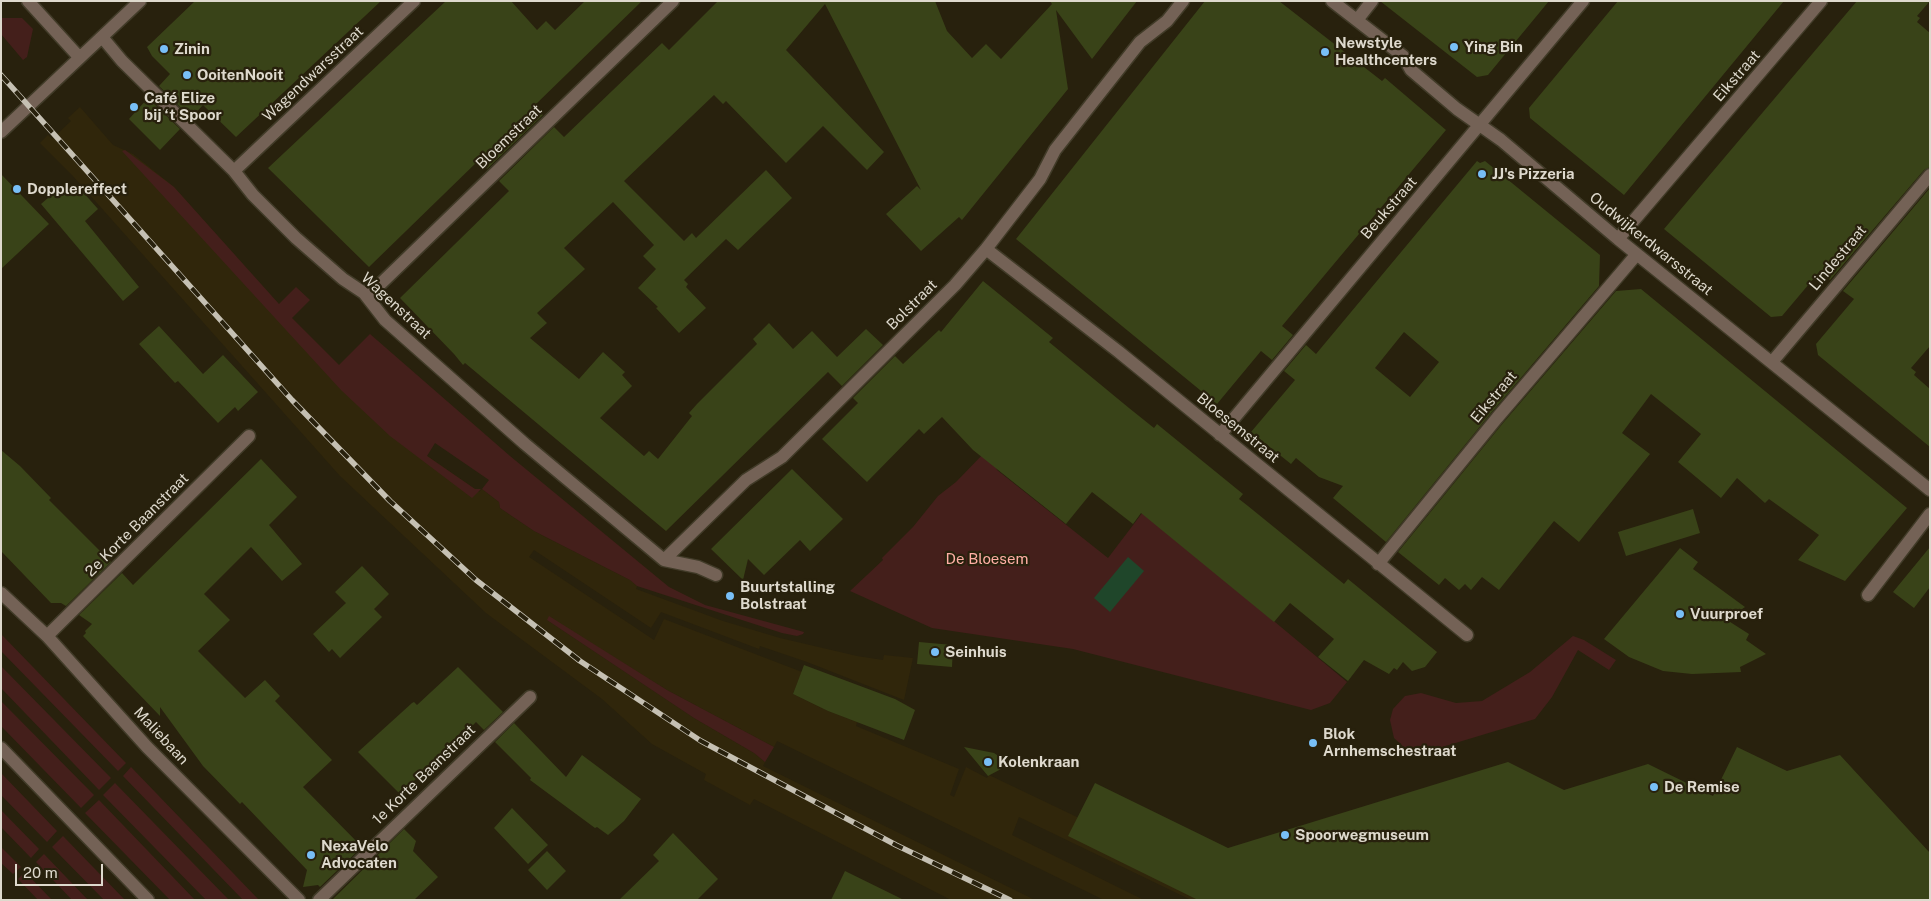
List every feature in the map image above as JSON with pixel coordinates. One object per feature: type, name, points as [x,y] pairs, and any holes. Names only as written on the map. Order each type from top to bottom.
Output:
[{"type":"street","points":[[28,1],[79,57]]},
{"type":"street","points":[[1,132],[140,1]]},
{"type":"street","name":"Wagendwarsstraat","points":[[234,171],[414,1]]},
{"type":"street","name":"Bloemstraat","points":[[367,297],[673,1]]},
{"type":"street","name":"Bolstraat","points":[[664,560],[746,480],[782,457],[955,285],[986,249],[1040,179],[1055,150],[1140,42],[1167,21],[1183,1]]},
{"type":"street","name":"Oudwijkerdwarsstraat","points":[[1332,1],[1403,56],[1411,70],[1457,109],[1482,124],[1618,239],[1930,490]]},
{"type":"street","points":[[1357,20],[1372,1]]},
{"type":"street","name":"Beukstraat","points":[[1220,435],[1583,1]]},
{"type":"street","name":"Eikstraat","points":[[1618,239],[1821,1]]},
{"type":"street","name":"Wagenstraat","points":[[102,37],[122,61],[234,171],[253,195],[296,238],[367,297],[384,320],[517,438],[664,560]]},
{"type":"street","name":"Lindestraat","points":[[1772,362],[1930,175]]},
{"type":"street","name":"Bloesemstraat","points":[[986,249],[1119,352],[1467,635]]},
{"type":"street","name":"Eikstraat","points":[[1378,564],[1497,418],[1637,254]]},
{"type":"street","name":"2e Korte Baanstraat","points":[[47,636],[249,436]]},
{"type":"street","points":[[1868,595],[1930,514]]},
{"type":"street","points":[[664,560],[698,567],[716,575]]},
{"type":"street","name":"Maliebaan","points":[[1,593],[47,636],[147,747],[299,900]]},
{"type":"street","name":"1e Korte Baanstraat","points":[[319,900],[530,697]]},
{"type":"street","points":[[1,748],[148,900]]},
{"type":"shaded area","points":[[80,107],[113,145],[133,154],[174,187],[263,288],[416,448],[479,492],[482,489],[499,502],[500,508],[534,531],[630,580],[637,586],[636,589],[723,621],[780,638],[857,656],[883,660],[884,655],[913,658],[904,700],[807,662],[760,646],[759,649],[661,612],[651,628],[534,550],[529,557],[654,640],[664,619],[802,672],[793,694],[828,711],[857,722],[856,726],[959,769],[950,795],[954,797],[966,767],[987,778],[989,775],[1211,881],[1202,900],[1191,900],[1019,817],[1012,835],[1144,900],[1104,900],[777,741],[774,747],[667,690],[589,642],[547,620],[694,718],[754,753],[765,762],[763,766],[1035,900],[951,900],[754,799],[750,805],[704,780],[706,774],[652,744],[602,699],[486,613],[340,476],[72,175],[40,143],[48,135],[52,139],[71,121],[68,118]]},
{"type":"shaded area","points":[[1128,557],[1144,571],[1110,612],[1094,598]]},
{"type":"green space","points":[[1,18],[22,18],[33,29],[27,57],[23,60],[1,34]]},
{"type":"green space","points":[[125,150],[174,187],[279,304],[296,287],[310,300],[292,318],[339,365],[370,334],[510,456],[669,587],[705,605],[804,632],[803,634],[797,636],[782,633],[637,586],[630,580],[534,531],[500,508],[499,502],[482,489],[489,480],[435,443],[427,456],[475,489],[481,489],[472,498],[390,436],[341,390],[122,151]]},
{"type":"green space","name":"De Bloesem","points":[[987,450],[997,470],[1108,558],[1143,512],[1347,682],[1330,703],[1311,710],[1073,649],[932,628],[850,591],[883,560],[882,558],[913,527],[938,496],[956,482]]},
{"type":"green space","points":[[549,616],[667,690],[774,747],[765,762],[754,753],[694,718],[547,620]]},
{"type":"green space","points":[[1,634],[126,763],[118,771],[1,651]]},
{"type":"green space","points":[[1573,636],[1584,640],[1616,660],[1609,670],[1578,650],[1552,697],[1535,719],[1429,751],[1406,749],[1394,738],[1390,720],[1393,709],[1405,696],[1421,693],[1456,703],[1482,701],[1530,672]]},
{"type":"green space","points":[[1,666],[111,778],[99,790],[1,688]]},
{"type":"green space","points":[[1,701],[94,795],[81,808],[1,726]]},
{"type":"green space","points":[[131,767],[259,900],[243,900],[123,776]]},
{"type":"green space","points":[[1,773],[57,831],[47,842],[1,795]]},
{"type":"green space","points":[[115,783],[229,900],[206,900],[103,795]]},
{"type":"green space","points":[[99,800],[195,900],[170,900],[85,813]]},
{"type":"green space","points":[[1,810],[39,849],[31,858],[1,827]]},
{"type":"green space","points":[[63,836],[125,900],[104,900],[52,847]]},
{"type":"green space","points":[[1,847],[21,867],[13,874],[1,863]]},
{"type":"green space","points":[[44,854],[88,900],[72,900],[36,862]]},
{"type":"green space","points":[[25,872],[52,900],[38,900],[18,879]]},
{"type":"building","points":[[195,1],[381,1],[236,137],[203,105],[191,118],[159,86],[170,74],[152,56],[147,47]]},
{"type":"building","points":[[446,1],[511,1],[537,30],[546,21],[555,30],[585,1],[642,1],[534,106],[543,115],[487,169],[479,160],[369,267],[268,168]]},
{"type":"building","points":[[718,1],[935,1],[947,31],[972,58],[986,44],[1001,59],[1052,4],[1050,1],[1137,1],[1092,59],[1056,10],[1068,89],[962,220],[959,217],[921,251],[886,214],[917,186],[921,190],[825,4],[786,50],[884,152],[867,170],[823,126],[786,163],[726,101],[723,104],[714,95],[624,181],[684,241],[692,233],[696,238],[766,170],[792,198],[738,250],[726,239],[684,280],[688,284],[686,287],[706,308],[679,333],[656,308],[658,307],[638,288],[656,269],[643,256],[654,245],[613,202],[564,248],[585,269],[537,313],[547,323],[530,338],[579,379],[603,352],[625,372],[622,375],[632,386],[600,418],[644,456],[649,451],[658,459],[692,416],[689,413],[757,344],[753,339],[769,323],[793,349],[812,331],[837,357],[866,329],[883,345],[842,386],[828,372],[666,531],[465,363],[463,365],[400,298],[509,191],[499,181],[554,127],[564,137],[662,43],[669,50]]},
{"type":"building","points":[[1205,1],[1279,1],[1382,81],[1385,78],[1446,130],[1282,326],[1293,335],[1272,360],[1261,351],[1217,404],[1016,239]]},
{"type":"building","points":[[1380,1],[1549,1],[1488,75],[1477,77]]},
{"type":"building","points":[[1618,1],[1784,1],[1624,195],[1530,118],[1529,108]]},
{"type":"building","points":[[1857,1],[1930,1],[1917,16],[1920,18],[1917,22],[1930,33],[1930,167],[1924,170],[1830,280],[1820,271],[1782,316],[1771,317],[1664,229]]},
{"type":"building","points":[[148,98],[180,129],[160,150],[129,119]]},
{"type":"building","points":[[1477,161],[1480,163],[1485,161],[1600,255],[1599,286],[1491,413],[1386,542],[1333,498],[1343,486],[1319,477],[1296,458],[1291,464],[1251,432],[1295,380],[1284,371],[1306,345],[1316,354]],"holes":[[[1404,332],[1439,362],[1410,397],[1375,368]]]},
{"type":"building","points":[[1,174],[49,224],[1,269]]},
{"type":"building","points":[[65,183],[76,195],[82,191],[98,209],[85,221],[139,287],[123,301],[41,204]]},
{"type":"building","points":[[1930,188],[1930,346],[1911,368],[1916,372],[1914,375],[1930,389],[1930,447],[1818,355],[1816,344],[1854,299],[1843,291]]},
{"type":"building","points":[[983,281],[1053,338],[1049,342],[1129,408],[1154,428],[1157,424],[1243,494],[1239,499],[1344,584],[1348,579],[1437,652],[1425,667],[1412,671],[1403,662],[1397,670],[1394,668],[1389,674],[1364,660],[1348,681],[1318,657],[1334,639],[1290,603],[1274,622],[1141,513],[1133,524],[1092,492],[1066,524],[973,450],[942,417],[924,434],[919,429],[867,482],[822,439],[858,403],[853,398],[895,356],[903,364],[939,330],[941,332]]},
{"type":"building","points":[[1641,289],[1907,508],[1845,581],[1798,560],[1819,535],[1769,499],[1765,503],[1737,478],[1721,498],[1678,462],[1701,434],[1651,394],[1622,433],[1650,454],[1579,542],[1554,521],[1499,590],[1482,577],[1471,590],[1465,584],[1459,590],[1445,578],[1439,585],[1398,552],[1503,423],[1616,291]]},
{"type":"building","points":[[159,326],[203,374],[223,355],[258,392],[238,411],[235,407],[218,423],[178,381],[175,383],[139,344]]},
{"type":"building","points":[[1,450],[20,466],[51,498],[49,500],[111,562],[66,606],[61,603],[51,603],[1,551]]},
{"type":"building","points":[[261,459],[297,497],[269,525],[302,564],[282,581],[251,547],[204,594],[230,620],[198,651],[245,698],[265,680],[280,696],[275,701],[332,760],[303,787],[362,847],[320,887],[318,885],[303,887],[307,870],[242,802],[240,804],[203,766],[160,707],[160,716],[83,636],[92,624],[79,615],[122,573],[133,585]]},
{"type":"building","points":[[792,469],[843,519],[810,551],[800,540],[764,575],[748,559],[743,580],[711,549]]},
{"type":"building","points":[[1693,509],[1700,533],[1626,556],[1618,532]]},
{"type":"building","points":[[1930,547],[1930,587],[1914,608],[1893,592]]},
{"type":"building","name":"Vuurproef","points":[[1680,548],[1698,562],[1693,569],[1745,607],[1727,620],[1749,634],[1746,640],[1766,654],[1740,667],[1741,672],[1692,674],[1663,671],[1629,657],[1604,639]]},
{"type":"building","points":[[362,566],[389,594],[374,609],[382,617],[340,658],[332,649],[329,652],[313,634],[346,603],[335,592]]},
{"type":"building","name":"Seinhuis","points":[[919,642],[953,645],[952,667],[917,664]]},
{"type":"building","points":[[804,665],[895,699],[915,710],[904,740],[828,711],[793,694]]},
{"type":"building","points":[[458,667],[503,712],[484,730],[476,722],[465,733],[462,730],[451,746],[400,794],[358,752],[412,703],[414,702],[417,705]]},
{"type":"building","points":[[514,723],[566,777],[582,755],[641,799],[624,821],[608,835],[597,827],[595,828],[530,780],[531,778],[495,742]]},
{"type":"building","name":"Kolenkraan","points":[[964,747],[994,753],[1000,757],[1001,769],[988,776]]},
{"type":"building","points":[[1737,747],[1787,771],[1840,755],[1930,853],[1930,900],[1198,900],[1068,836],[1095,783],[1228,848],[1508,762],[1564,790],[1648,764],[1713,796]]},
{"type":"building","points":[[512,808],[548,845],[528,864],[494,828]]},
{"type":"building","points":[[404,829],[416,841],[413,851],[438,877],[414,900],[332,900]]},
{"type":"building","points":[[673,833],[718,879],[697,900],[619,900],[659,861],[653,855]]},
{"type":"building","points":[[547,851],[566,871],[547,890],[528,870]]},
{"type":"building","points":[[845,871],[904,900],[831,900]]},
{"type":"railway","points":[[1,75],[292,400],[390,501],[476,580],[580,661],[701,741],[896,845],[1010,900]]},
{"type":"place","name":"Ying Bin","points":[[1454,47]]},
{"type":"place","name":"Zinin","points":[[164,49]]},
{"type":"place","name":"Newstyle Healthcenters","points":[[1325,52]]},
{"type":"place","name":"OoitenNooit","points":[[187,75]]},
{"type":"place","name":"Café Elize bij ‘t Spoor","points":[[134,107]]},
{"type":"place","name":"JJ's Pizzeria","points":[[1482,174]]},
{"type":"place","name":"Dopplereffect","points":[[17,189]]},
{"type":"place","name":"Buurtstalling Bolstraat","points":[[730,596]]},
{"type":"place","name":"Vuurproef","points":[[1680,614]]},
{"type":"place","name":"Seinhuis","points":[[935,652]]},
{"type":"place","name":"Blok Arnhemschestraat","points":[[1313,743]]},
{"type":"place","name":"Kolenkraan","points":[[988,762]]},
{"type":"place","name":"De Remise","points":[[1654,787]]},
{"type":"place","name":"Spoorwegmuseum","points":[[1285,835]]},
{"type":"place","name":"NexaVelo Advocaten","points":[[311,855]]}]
